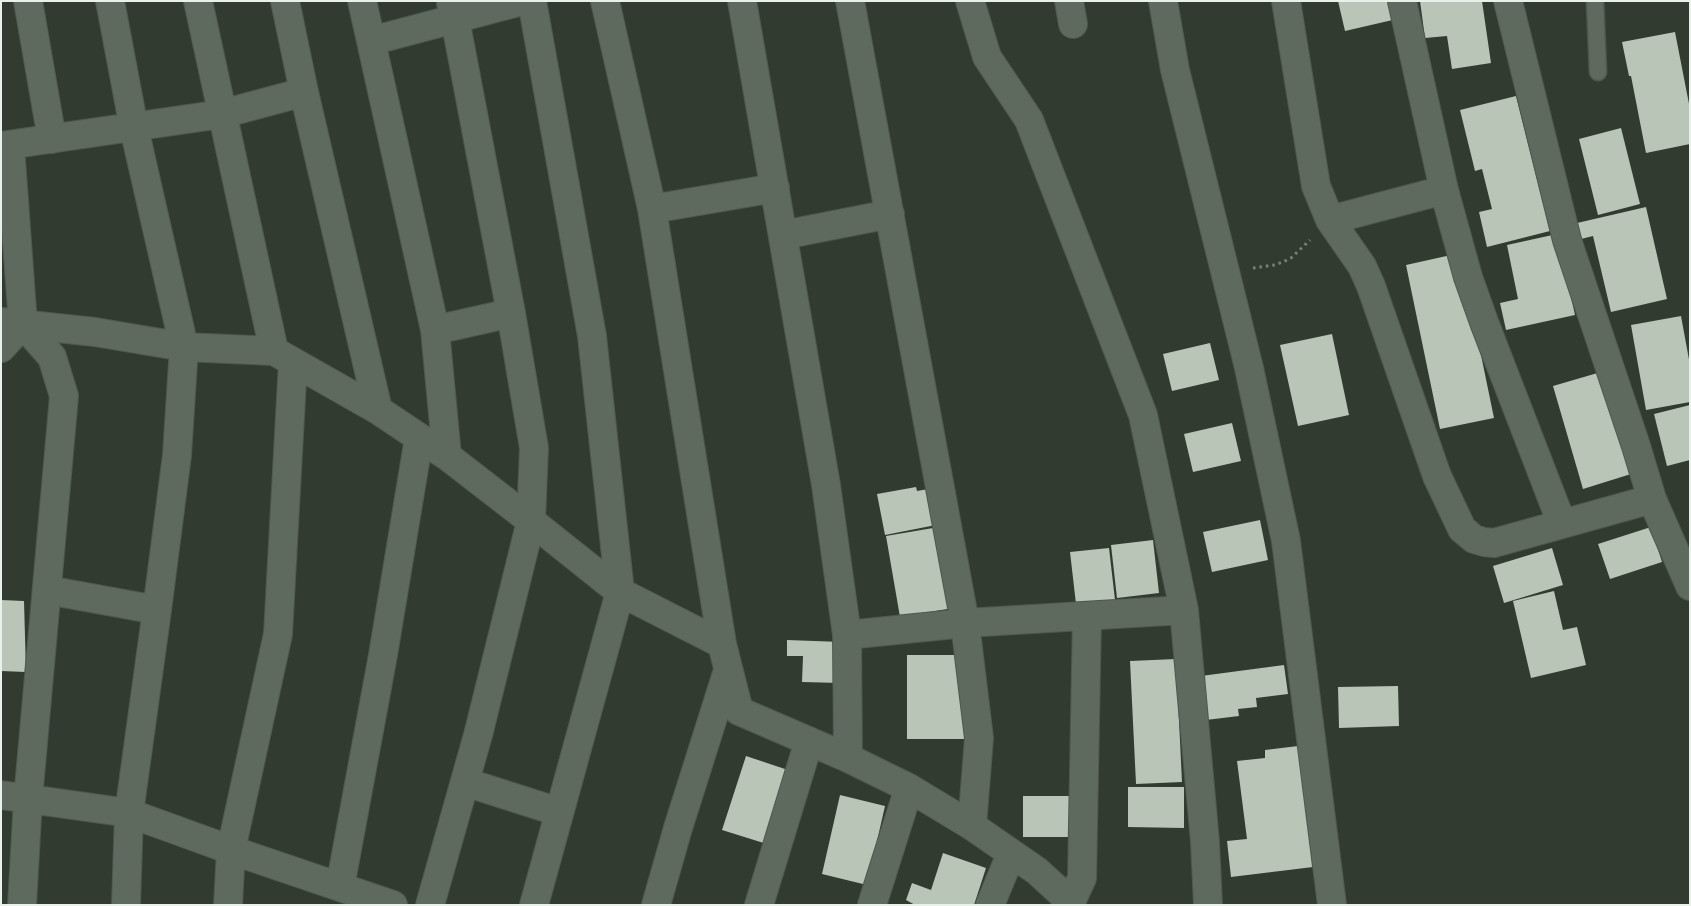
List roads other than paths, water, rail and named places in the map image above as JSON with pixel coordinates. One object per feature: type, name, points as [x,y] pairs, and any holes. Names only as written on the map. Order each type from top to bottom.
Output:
[{"type":"street","points":[[28,1],[52,139]]},
{"type":"street","points":[[110,1],[134,128],[184,347],[177,455],[129,813],[126,905]]},
{"type":"street","points":[[198,1],[222,114],[283,356],[278,634],[231,850],[228,905]]},
{"type":"street","points":[[285,1],[304,92],[378,410]]},
{"type":"street","points":[[362,1],[435,330],[447,456]]},
{"type":"street","points":[[371,41],[453,10],[522,1]]},
{"type":"street","points":[[532,1],[592,336],[620,592],[534,905]]},
{"type":"street","points":[[605,1],[652,209],[725,657],[739,711],[848,758],[909,788],[972,826],[1037,871],[1071,903],[1082,878],[1086,616]]},
{"type":"street","points":[[742,1],[826,485],[847,635],[848,758]]},
{"type":"street","points":[[850,1],[965,624],[979,738],[972,826]]},
{"type":"street","points":[[970,1],[987,57],[1029,120],[1143,415],[1184,610],[1205,842],[1208,905]]},
{"type":"street","points":[[1163,1],[1175,70],[1249,368],[1286,541],[1332,905]]},
{"type":"street","points":[[1286,1],[1312,168],[1320,195],[1330,220],[1358,260],[1371,286],[1437,476],[1462,529],[1474,539],[1494,543],[1652,499]]},
{"type":"street","points":[[1402,1],[1444,190],[1468,277],[1562,524]]},
{"type":"street","points":[[1508,1],[1567,240],[1652,499],[1690,586]]},
{"type":"street","points":[[430,905],[465,782],[531,521],[534,448],[511,313],[453,10]]},
{"type":"street","points":[[1,348],[12,323],[6,146],[222,114],[304,92]]},
{"type":"street","points":[[652,209],[775,188]]},
{"type":"street","points":[[1330,220],[1444,190]]},
{"type":"street","points":[[783,235],[890,214]]},
{"type":"street","points":[[435,330],[511,313]]},
{"type":"street","points":[[12,323],[95,332],[184,347],[283,356],[378,410],[447,456],[620,592],[725,657]]},
{"type":"street","points":[[12,323],[52,357],[64,396],[28,799],[22,905]]},
{"type":"street","points":[[340,887],[383,655],[419,438]]},
{"type":"street","points":[[47,590],[157,610]]},
{"type":"street","points":[[847,635],[965,624],[1184,610]]},
{"type":"street","points":[[656,905],[725,657]]},
{"type":"street","points":[[759,905],[809,741]]},
{"type":"street","points":[[465,782],[559,812]]},
{"type":"street","points":[[872,905],[909,788]]},
{"type":"street","points":[[1,795],[129,813],[393,905]]},
{"type":"street","points":[[990,905],[1011,854]]},
{"type":"lane","points":[[1595,1],[1598,72]]}]
